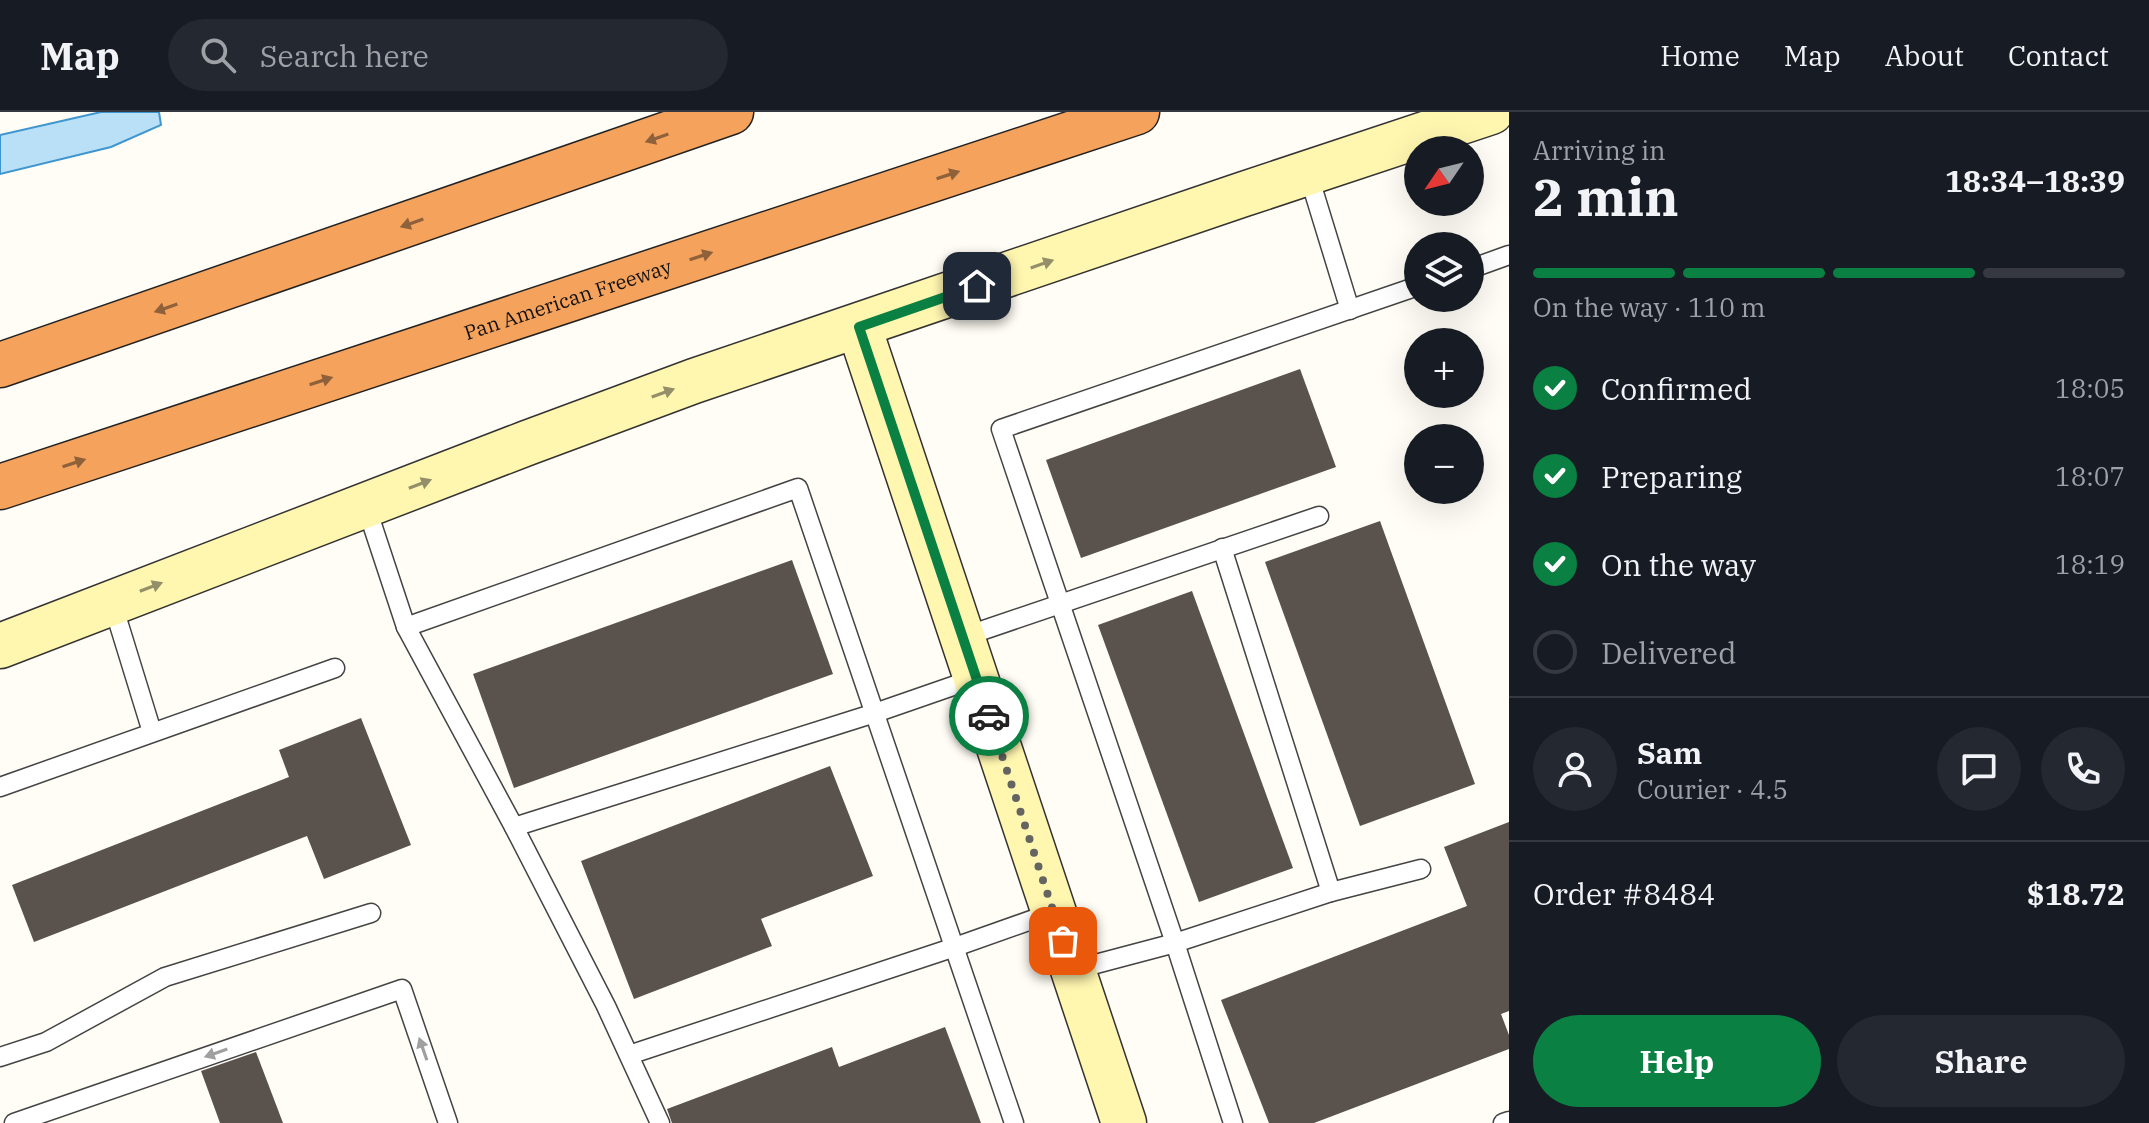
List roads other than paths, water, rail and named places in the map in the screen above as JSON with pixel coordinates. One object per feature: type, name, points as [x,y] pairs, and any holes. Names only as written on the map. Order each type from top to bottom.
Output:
[{"type":"highway","points":[[0,365],[731,112]]},
{"type":"highway","name":"Pan American Freeway","points":[[0,487],[1137,112]]},
{"type":"main road","points":[[0,646],[694,381],[1491,112]]},
{"type":"main road","points":[[859,327],[1124,1123]]},
{"type":"lane","points":[[1308,173],[1350,310]]},
{"type":"lane","points":[[1484,264],[1509,255]]},
{"type":"lane","points":[[1233,1123],[1001,429],[1404,291]]},
{"type":"lane","points":[[406,627],[798,488],[1014,1123]]},
{"type":"lane","points":[[366,504],[406,627],[606,1006],[660,1123]]},
{"type":"lane","points":[[963,637],[1319,516]]},
{"type":"lane","points":[[1222,548],[1331,892]]},
{"type":"lane","points":[[112,602],[152,732]]},
{"type":"lane","points":[[0,787],[335,668]]},
{"type":"lane","points":[[514,827],[976,678]]},
{"type":"lane","points":[[1073,970],[1175,943],[1331,892],[1421,869]]},
{"type":"lane","points":[[629,1055],[1054,912]]},
{"type":"lane","points":[[0,1057],[46,1042],[165,977],[371,913]]},
{"type":"lane","points":[[14,1123],[402,989],[448,1123]]},
{"type":"lane","points":[[1503,1123],[1509,1121]]},
{"type":"water","points":[[101,112],[159,112],[161,125],[111,147],[0,174],[0,135]]}]
